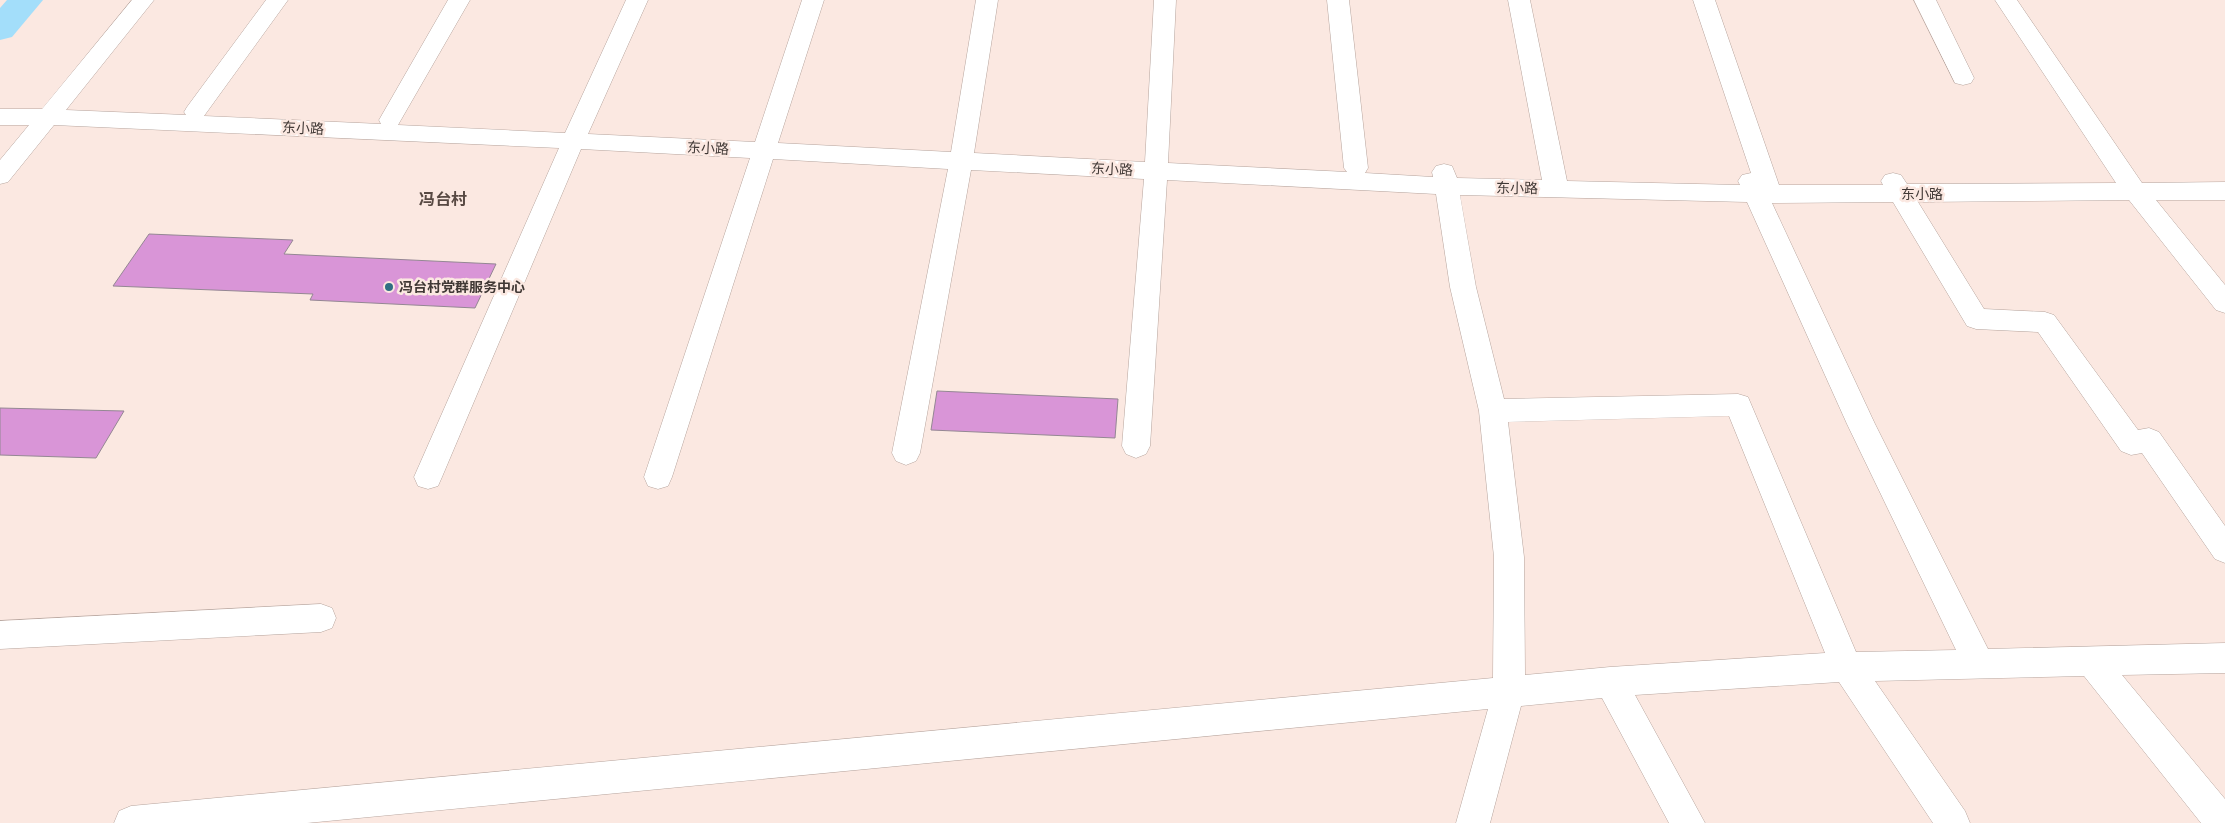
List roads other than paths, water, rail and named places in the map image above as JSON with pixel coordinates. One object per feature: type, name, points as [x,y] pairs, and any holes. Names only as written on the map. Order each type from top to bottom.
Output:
[{"type":"street","points":[[0,176],[143,0]]},
{"type":"street","points":[[195,112],[277,0]]},
{"type":"street","points":[[390,120],[460,0]]},
{"type":"street","points":[[428,477],[576,134],[637,0]]},
{"type":"street","points":[[658,477],[813,0]]},
{"type":"street","points":[[906,453],[962,152],[987,0]]},
{"type":"street","points":[[1136,446],[1157,164],[1165,0]]},
{"type":"street","points":[[1338,0],[1356,168]]},
{"type":"street","points":[[1519,0],[1555,182]]},
{"type":"street","points":[[1704,0],[1760,187],[1910,526],[1980,664]]},
{"type":"street","points":[[1926,0],[1963,78]]},
{"type":"street","points":[[2006,0],[2131,187],[2224,301]]},
{"type":"street","name":"东小路","points":[[0,106],[52,112],[962,152],[1446,179],[1760,187],[2131,187],[2225,191]]},
{"type":"street","name":"东小路","points":[[0,117],[52,112],[195,112],[390,120],[576,134]]},
{"type":"street","name":"东小路","points":[[1157,164],[1356,168],[1446,179]]},
{"type":"street","points":[[1446,179],[1463,287],[1493,411],[1509,557],[1509,691],[1473,823]]},
{"type":"street","name":"东小路","points":[[2131,187],[2225,179]]},
{"type":"street","points":[[1897,188],[1976,319],[2044,322],[2132,443],[2149,440],[2225,550]]},
{"type":"street","points":[[1493,411],[1738,405],[1847,667],[1953,823]]},
{"type":"street","points":[[0,635],[321,618]]},
{"type":"street","points":[[131,823],[1610,682],[1847,667],[2225,658]]},
{"type":"street","points":[[2091,661],[2223,823]]},
{"type":"street","points":[[1610,682],[1688,823]]},
{"type":"waterway","points":[[0,29],[26,0]]},
{"type":"place","name":"冯台村党群服务中心","points":[[389,287]]},
{"type":"district","name":"冯台村","points":[[443,199]]}]
